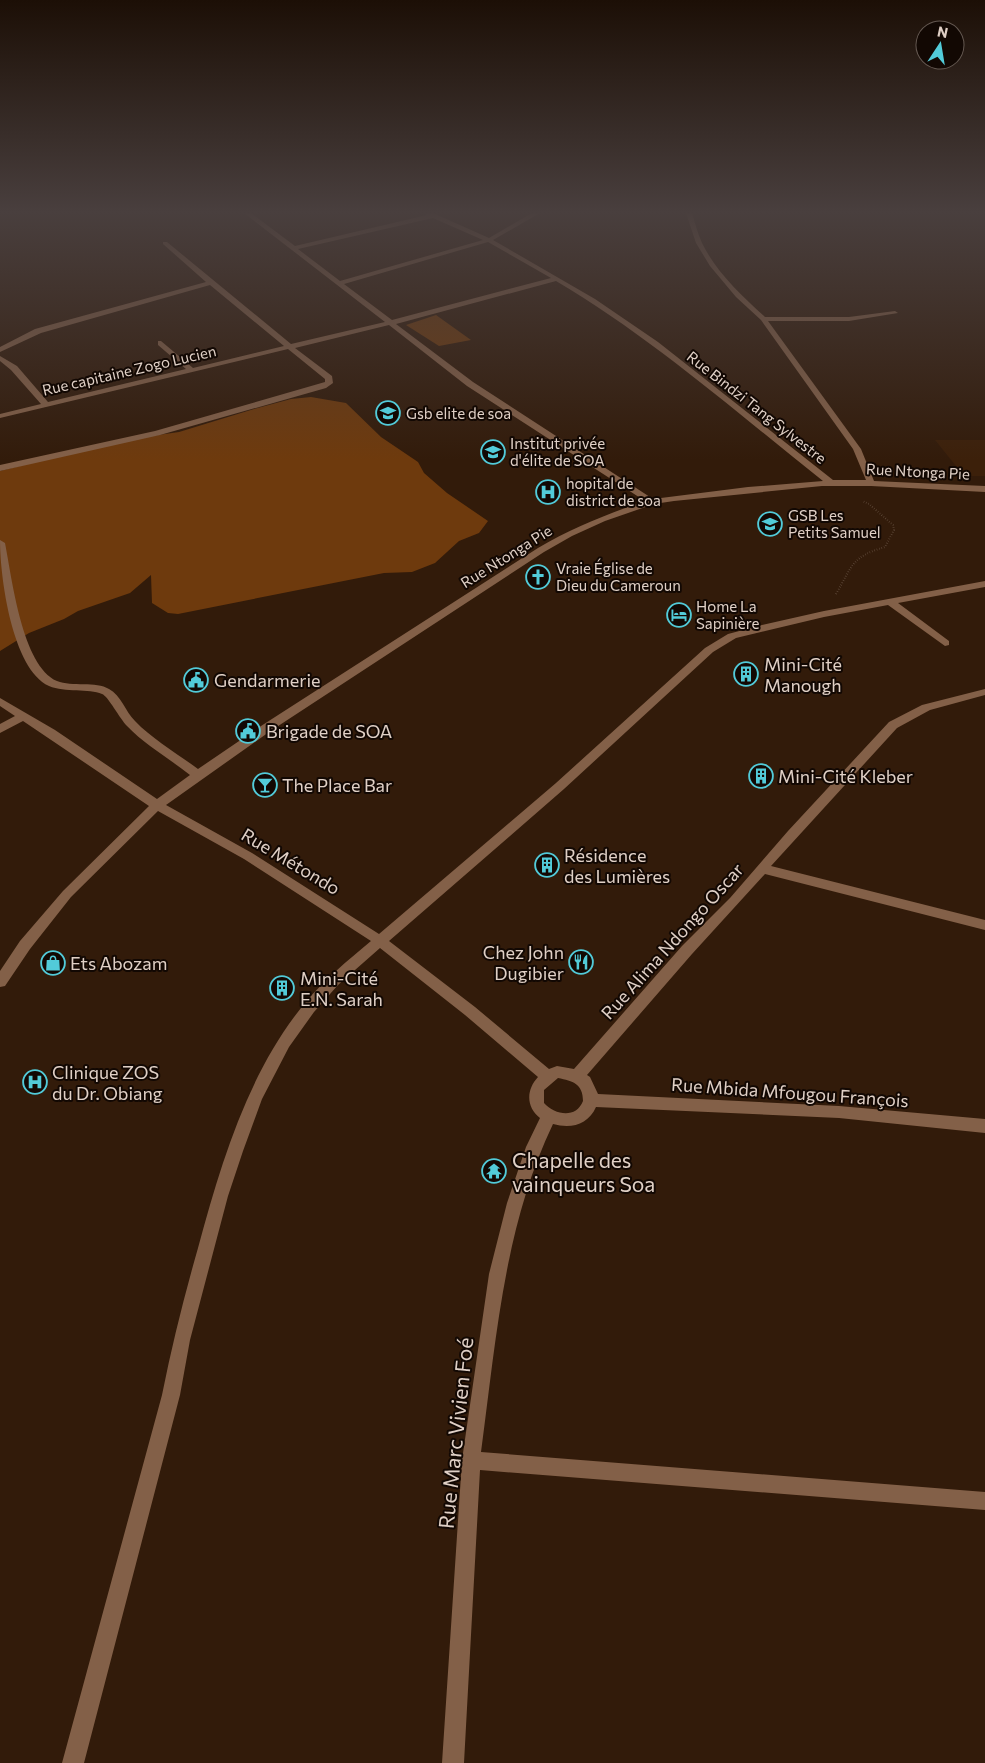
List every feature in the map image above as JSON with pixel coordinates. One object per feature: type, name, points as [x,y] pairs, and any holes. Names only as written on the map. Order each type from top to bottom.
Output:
[{"type":"street","points":[[0,350],[38,331],[165,295]]},
{"type":"street","points":[[0,468],[156,433],[328,383],[329,378],[228,295]]},
{"type":"street","points":[[353,295],[470,384],[652,502]]},
{"type":"street","name":"Rue capitaine Zogo Lucien","points":[[0,416],[190,369],[390,323],[495,295]]},
{"type":"street","name":"Rue Bindzi Tang Sylvestre","points":[[585,295],[655,344],[831,483]]},
{"type":"street","points":[[737,295],[763,319],[857,449],[871,483]]},
{"type":"street","points":[[763,319],[849,319],[895,313]]},
{"type":"street","points":[[161,343],[190,369]]},
{"type":"street","points":[[0,358],[14,368],[45,404]]},
{"type":"street","name":"Rue Ntonga Pie","points":[[0,982],[25,945],[67,894],[157,804],[265,729],[541,550],[586,526],[652,502],[782,487],[831,483],[871,483],[944,489],[985,489]]},
{"type":"street","points":[[0,543],[22,645],[32,665],[52,683],[69,687],[104,690],[112,696],[119,710],[132,725],[198,775]]},
{"type":"street","points":[[74,1763],[79,1737],[130,1558],[171,1395],[181,1340],[220,1196],[255,1098],[284,1043],[309,1008],[332,980],[560,786],[709,650],[732,636],[824,614],[985,584]]},
{"type":"street","points":[[890,602],[945,643]]},
{"type":"street","points":[[763,869],[792,834],[893,725],[907,714],[933,703],[985,692]]},
{"type":"street","name":"Rue Métondo","points":[[0,701],[157,804],[248,856],[346,917],[379,940],[470,1011],[547,1076]]},
{"type":"street","points":[[0,729],[23,716]]},
{"type":"street","name":"Rue Alima Ndongo Oscar","points":[[578,1075],[687,950],[763,869],[985,925]]},
{"type":"street","points":[[557,1072],[568,1072],[578,1075],[586,1082],[591,1091],[592,1100],[588,1109],[581,1116],[570,1120],[560,1120],[549,1116],[541,1109],[536,1100],[536,1091],[540,1082],[547,1076],[557,1072]]},
{"type":"street","name":"Rue Mbida Mfougou François","points":[[592,1100],[839,1112],[985,1126]]},
{"type":"street","name":"Rue Marc Vivien Foé","points":[[453,1763],[471,1460],[497,1274],[518,1194],[534,1147],[549,1116]]},
{"type":"street","points":[[471,1460],[985,1501]]},
{"type":"path","points":[[824,614],[856,560],[865,553],[885,547],[894,530],[893,525],[869,504],[831,483]]},
{"type":"shaded area","points":[[436,315],[471,340],[439,346],[406,325]]},
{"type":"shaded area","points":[[311,397],[346,403],[381,437],[418,462],[424,473],[447,493],[488,521],[479,533],[459,541],[435,563],[412,572],[384,573],[178,614],[168,613],[152,603],[151,575],[130,593],[78,611],[64,619],[29,633],[0,651],[0,471],[123,440],[179,432],[291,399]]},
{"type":"shaded area","points":[[935,440],[985,440],[985,476],[964,476]]},
{"type":"place","name":"Gsb elite de soa","points":[[388,413]]},
{"type":"place","name":"Institut privée d'élite de SOA","points":[[493,452]]},
{"type":"place","name":"hopital de district de soa","points":[[548,492]]},
{"type":"place","name":"GSB Les Petits Samuel","points":[[770,524]]},
{"type":"place","name":"Vraie Église de Dieu du Cameroun","points":[[538,577]]},
{"type":"place","name":"Home La Sapinière","points":[[679,615]]},
{"type":"place","name":"Mini-Cité Manough","points":[[746,674]]},
{"type":"place","name":"Gendarmerie","points":[[196,680]]},
{"type":"place","name":"Brigade de SOA","points":[[248,731]]},
{"type":"place","name":"Mini-Cité Kleber","points":[[761,776]]},
{"type":"place","name":"The Place Bar","points":[[265,785]]},
{"type":"place","name":"Résidence des Lumières","points":[[547,865]]},
{"type":"place","name":"Chez John Dugibier","points":[[581,962]]},
{"type":"place","name":"Ets Abozam","points":[[53,963]]},
{"type":"place","name":"Mini-Cité E.N. Sarah","points":[[282,988]]},
{"type":"place","name":"Clinique ZOS du Dr. Obiang","points":[[35,1082]]},
{"type":"place","name":"Chapelle des vainqueurs Soa","points":[[494,1171]]}]
